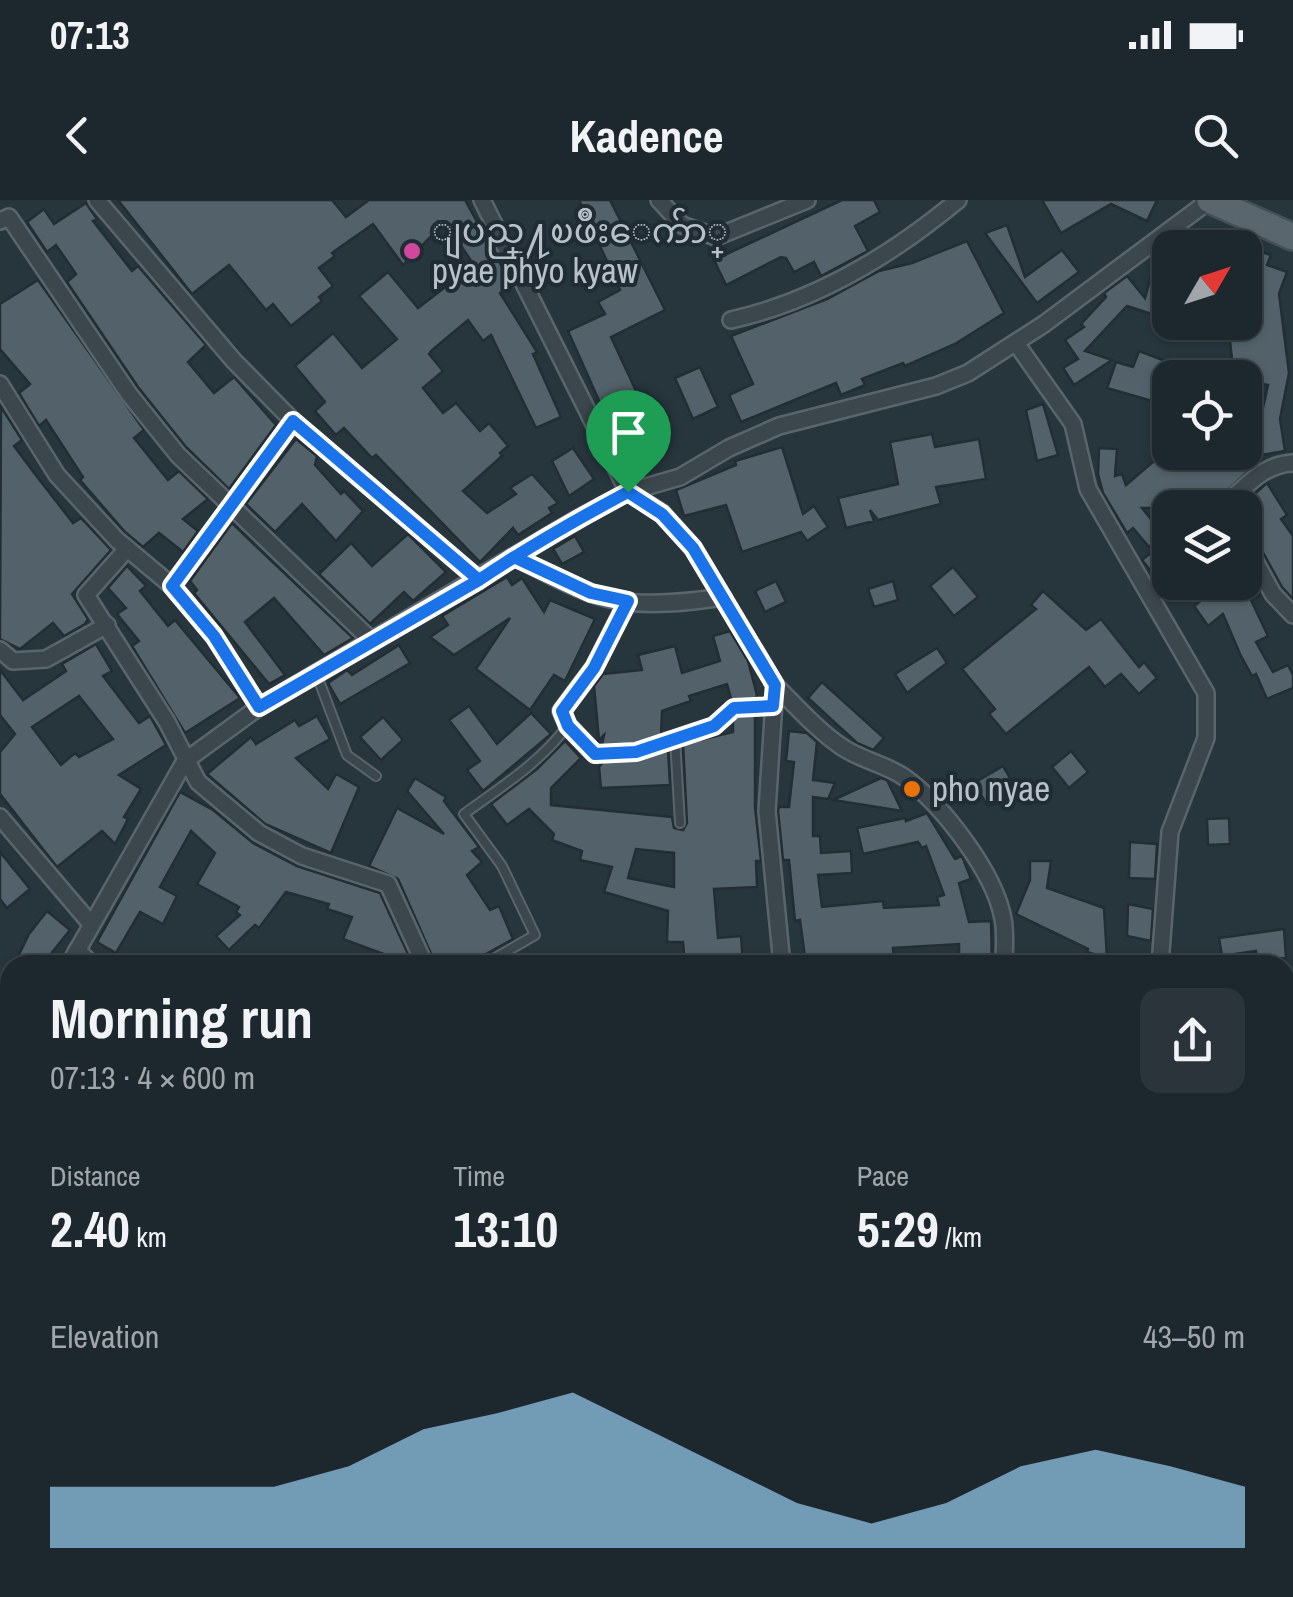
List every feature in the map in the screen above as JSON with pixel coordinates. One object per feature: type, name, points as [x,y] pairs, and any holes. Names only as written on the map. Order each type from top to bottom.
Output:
[{"type":"main road","points":[[1210,200],[1293,237]]},
{"type":"street","points":[[97,200],[234,361],[293,421],[479,580]]},
{"type":"street","points":[[482,200],[628,492],[679,530],[775,685],[846,750],[901,776],[931,798],[997,897],[1004,921],[1004,955]]},
{"type":"street","points":[[659,200],[682,226],[716,237],[737,232],[806,200]]},
{"type":"street","points":[[731,320],[838,282],[894,251],[958,200]]},
{"type":"street","points":[[74,955],[184,762],[259,707],[628,492],[680,477],[729,448],[779,426],[936,386],[968,372],[1016,343],[1210,200]]},
{"type":"street","points":[[0,220],[9,216],[129,394],[178,455],[370,640]]},
{"type":"street","points":[[1016,343],[1073,424],[1088,489],[1206,693],[1206,738],[1170,832],[1161,955]]},
{"type":"street","points":[[0,384],[57,476],[127,548],[172,586],[214,636],[259,707]]},
{"type":"street","points":[[172,586],[293,421]]},
{"type":"street","points":[[1241,490],[1272,466],[1293,464]]},
{"type":"street","points":[[127,548],[86,595],[166,722],[198,782],[259,833],[302,856],[388,884],[420,955]]},
{"type":"street","points":[[514,557],[591,593],[628,601],[691,602],[723,597]]},
{"type":"street","points":[[1262,574],[1273,594],[1293,614]]},
{"type":"street","points":[[595,754],[568,726],[562,711],[594,668],[628,601]]},
{"type":"street","points":[[0,650],[13,660],[46,659],[107,625]]},
{"type":"street","points":[[775,685],[767,811],[781,955]]},
{"type":"street","points":[[0,817],[90,924]]},
{"type":"lane","points":[[316,673],[347,755],[376,776]]},
{"type":"lane","points":[[595,754],[636,752],[714,726],[734,708],[773,706]]},
{"type":"lane","points":[[501,955],[536,935],[502,866],[464,814],[553,746],[568,726]]},
{"type":"lane","points":[[675,739],[680,823]]},
{"type":"building","points":[[118,200],[332,200],[346,217],[369,200],[465,200],[512,285],[500,293],[537,352],[533,354],[561,417],[536,428],[491,335],[483,341],[468,320],[429,354],[443,371],[423,388],[443,413],[456,403],[480,431],[489,423],[508,446],[463,491],[487,513],[516,494],[510,488],[532,474],[558,503],[549,508],[552,513],[518,535],[513,528],[480,562],[376,455],[372,458],[344,428],[336,435],[315,411],[325,402],[295,366],[333,333],[362,368],[397,339],[359,296],[388,272],[418,308],[474,265],[445,222],[403,265],[373,224],[332,253],[335,256],[319,268],[333,286],[319,297],[322,301],[291,326],[273,304],[266,310],[229,265],[192,294]]},
{"type":"building","points":[[579,200],[610,200],[665,310],[611,337],[644,408],[636,412],[657,455],[629,468],[568,331],[605,314],[598,302],[620,290]]},
{"type":"building","points":[[842,200],[874,200],[880,212],[855,226],[868,251],[821,276],[814,262],[794,272],[786,258],[781,257],[726,285],[714,260]]},
{"type":"building","points":[[1042,200],[1157,200],[1147,221],[1111,204],[1061,233]]},
{"type":"building","points":[[86,203],[97,219],[93,221],[132,271],[138,266],[206,345],[188,362],[214,393],[234,377],[276,425],[229,489],[186,447],[138,387],[67,282],[76,274],[56,245],[47,252],[27,222],[44,209],[54,224]]},
{"type":"building","points":[[1007,225],[1025,277],[1062,250],[1079,272],[1037,303],[985,233]]},
{"type":"building","points":[[967,241],[1004,313],[955,344],[862,379],[865,385],[841,395],[836,383],[741,422],[729,395],[753,384],[731,336],[827,299],[879,271],[912,263]]},
{"type":"building","points":[[1262,252],[1271,255],[1267,265],[1287,272],[1279,294],[1289,373],[1280,419],[1285,451],[1262,455],[1262,412],[1268,385],[1262,384],[1262,360],[1232,360],[1230,340],[1262,340]]},
{"type":"building","points":[[1152,272],[1152,314],[1127,306],[1085,351],[1112,360],[1074,385],[1063,368],[1078,359],[1065,340],[1084,327],[1081,324],[1106,297],[1104,293],[1127,276],[1145,298]]},
{"type":"building","points":[[38,280],[144,430],[134,438],[168,480],[179,471],[208,499],[183,519],[198,531],[183,552],[159,533],[143,547],[125,532],[80,480],[83,477],[46,420],[39,426],[19,393],[30,384],[0,349],[0,304]]},
{"type":"building","points":[[1139,351],[1163,360],[1152,360],[1152,401],[1107,388],[1116,362],[1133,367]]},
{"type":"building","points":[[700,367],[718,407],[693,419],[675,378]]},
{"type":"building","points":[[1043,404],[1058,455],[1037,461],[1026,410]]},
{"type":"building","points":[[1,407],[22,440],[14,446],[38,478],[73,523],[81,518],[111,550],[72,594],[88,619],[85,624],[64,636],[53,623],[20,649],[0,639]]},
{"type":"building","points":[[932,434],[935,447],[979,439],[986,479],[936,487],[941,504],[878,520],[870,510],[874,521],[846,528],[838,498],[898,484],[890,442]]},
{"type":"building","points":[[296,439],[317,456],[315,465],[341,494],[344,491],[363,511],[336,541],[302,504],[275,532],[246,504]]},
{"type":"building","points":[[782,447],[803,514],[814,506],[828,527],[807,541],[801,532],[742,552],[726,505],[684,516],[676,490],[736,465],[735,461]]},
{"type":"building","points":[[573,448],[594,479],[569,496],[552,461]]},
{"type":"building","points":[[1099,448],[1117,449],[1115,476],[1122,474],[1126,485],[1152,463],[1152,470],[1250,470],[1228,490],[1152,490],[1152,508],[1142,508],[1152,520],[1149,547],[1133,528],[1127,533],[1103,493],[1098,474]]},
{"type":"building","points":[[1267,483],[1287,515],[1281,519],[1293,536],[1293,599],[1262,551],[1259,490]]},
{"type":"building","points":[[232,523],[353,638],[324,655],[274,598],[245,622],[285,675],[269,684],[194,593],[197,590],[190,581]]},
{"type":"building","points":[[408,534],[446,572],[413,601],[404,592],[370,624],[319,574],[351,543],[372,566]]},
{"type":"building","points":[[575,536],[584,552],[562,564],[553,549]]},
{"type":"building","points":[[1152,552],[1152,573],[1142,560]]},
{"type":"building","points":[[127,566],[146,586],[140,591],[168,626],[175,620],[240,698],[185,733],[132,646],[139,641],[117,614],[126,608],[108,588]]},
{"type":"building","points":[[953,567],[978,597],[954,616],[930,586]]},
{"type":"building","points":[[507,577],[512,585],[522,578],[544,612],[550,600],[595,619],[565,681],[554,675],[530,710],[476,669],[510,618],[454,655],[430,637],[448,625],[442,616]]},
{"type":"building","points":[[776,581],[786,602],[765,612],[755,591]]},
{"type":"building","points":[[893,581],[898,600],[874,607],[868,589]]},
{"type":"building","points":[[1043,591],[1086,630],[1101,619],[1139,667],[1144,662],[1157,678],[1139,694],[1121,674],[1105,687],[1089,667],[1006,734],[989,714],[995,709],[962,669],[1036,609],[1031,605]]},
{"type":"building","points":[[1202,600],[1251,600],[1268,636],[1256,642],[1273,672],[1288,665],[1293,688],[1267,699],[1256,674],[1252,676],[1240,654],[1223,614],[1208,626],[1194,606]]},
{"type":"building","points":[[730,631],[748,661],[755,700],[732,702],[727,684],[689,696],[691,701],[662,711],[661,736],[635,745],[602,745],[604,735],[599,740],[594,686],[603,674],[642,670],[638,655],[675,646],[682,673],[720,661],[713,636]]},
{"type":"building","points":[[96,644],[112,671],[103,676],[139,723],[150,716],[166,745],[119,775],[141,789],[124,817],[128,819],[115,844],[102,831],[57,867],[0,794],[0,752],[15,734],[0,715],[0,670],[23,700],[66,671],[62,664]],"holes":[[[79,696],[113,739],[79,757],[75,753],[61,765],[32,727]]]},
{"type":"building","points":[[399,645],[410,663],[340,704],[328,683],[347,670],[352,675]]},
{"type":"building","points":[[937,648],[947,663],[907,693],[895,674]]},
{"type":"building","points":[[822,682],[884,738],[873,750],[857,743],[808,698]]},
{"type":"building","points":[[469,706],[497,744],[531,713],[551,734],[483,791],[467,770],[480,761],[449,720]]},
{"type":"building","points":[[755,715],[755,807],[761,861],[756,861],[757,887],[714,889],[718,938],[741,936],[742,955],[684,955],[683,942],[667,942],[668,911],[604,892],[612,867],[580,860],[582,851],[552,840],[554,834],[529,809],[507,825],[491,804],[537,769],[565,741],[581,758],[551,788],[551,805],[672,817],[674,828],[683,830],[687,823],[683,744],[733,732],[737,716]],"holes":[[[636,849],[674,853],[674,887],[628,878]]]},
{"type":"building","points":[[317,716],[330,739],[296,758],[328,789],[336,774],[359,787],[331,853],[265,824],[207,774],[251,737],[256,744],[295,720],[299,726]]},
{"type":"building","points":[[383,717],[403,740],[381,760],[360,737]]},
{"type":"building","points":[[789,731],[807,733],[817,742],[813,780],[835,783],[828,799],[813,797],[813,836],[820,836],[821,853],[851,851],[852,873],[818,875],[822,907],[883,901],[884,908],[939,905],[937,897],[944,895],[926,846],[922,848],[918,842],[863,854],[857,828],[905,818],[906,821],[927,813],[955,859],[962,856],[971,879],[959,883],[969,922],[991,921],[992,955],[959,955],[959,944],[893,948],[893,955],[805,955],[800,920],[795,921],[789,860],[783,860],[778,811],[779,807],[789,807],[794,762],[786,761]]},
{"type":"building","points":[[668,749],[670,785],[601,788],[599,767],[604,761],[638,759]]},
{"type":"building","points":[[1071,751],[1088,772],[1069,788],[1052,767]]},
{"type":"building","points":[[1003,766],[1017,790],[988,807],[974,783]]},
{"type":"building","points":[[415,778],[446,797],[444,801],[479,847],[472,851],[482,862],[467,875],[490,910],[499,906],[513,939],[484,955],[432,955],[398,879],[369,866],[397,808],[444,834],[407,791]]},
{"type":"building","points":[[881,778],[887,780],[902,811],[833,800]]},
{"type":"building","points":[[180,792],[213,810],[253,843],[297,866],[380,893],[408,955],[386,955],[343,939],[352,917],[327,909],[329,904],[286,892],[259,928],[255,925],[229,950],[216,936],[240,915],[236,912],[239,907],[197,884],[215,853],[191,831],[160,887],[177,896],[163,924],[140,912],[116,953],[97,942]]},
{"type":"building","points":[[1229,818],[1230,844],[1208,845],[1207,819]]},
{"type":"building","points":[[1130,842],[1157,844],[1155,879],[1129,878]]},
{"type":"building","points":[[0,852],[30,889],[7,908],[0,899]]},
{"type":"building","points":[[1030,861],[1051,861],[1047,888],[1104,908],[1107,955],[1087,952],[1088,949],[1016,914],[1030,880]]},
{"type":"building","points":[[1128,904],[1153,909],[1151,941],[1127,936]]},
{"type":"building","points":[[47,911],[70,930],[50,955],[19,955]]},
{"type":"building","points":[[1284,929],[1286,955],[1256,955],[1256,951],[1222,955],[1219,938]]},
{"type":"place","name":"ျပည္႔ၿဖိဳးေက်ာ္ pyae phyo kyaw","points":[[412,251]]},
{"type":"place","name":"pho nyae","points":[[912,789]]},
{"type":"route","points":[[628,492],[520,552],[479,580],[293,421],[172,586],[214,636],[259,707],[479,580],[514,557],[591,593],[628,601],[594,668],[562,711],[568,726],[595,754],[636,752],[714,726],[734,708],[773,706],[775,685],[693,548],[662,514],[628,492]]}]
